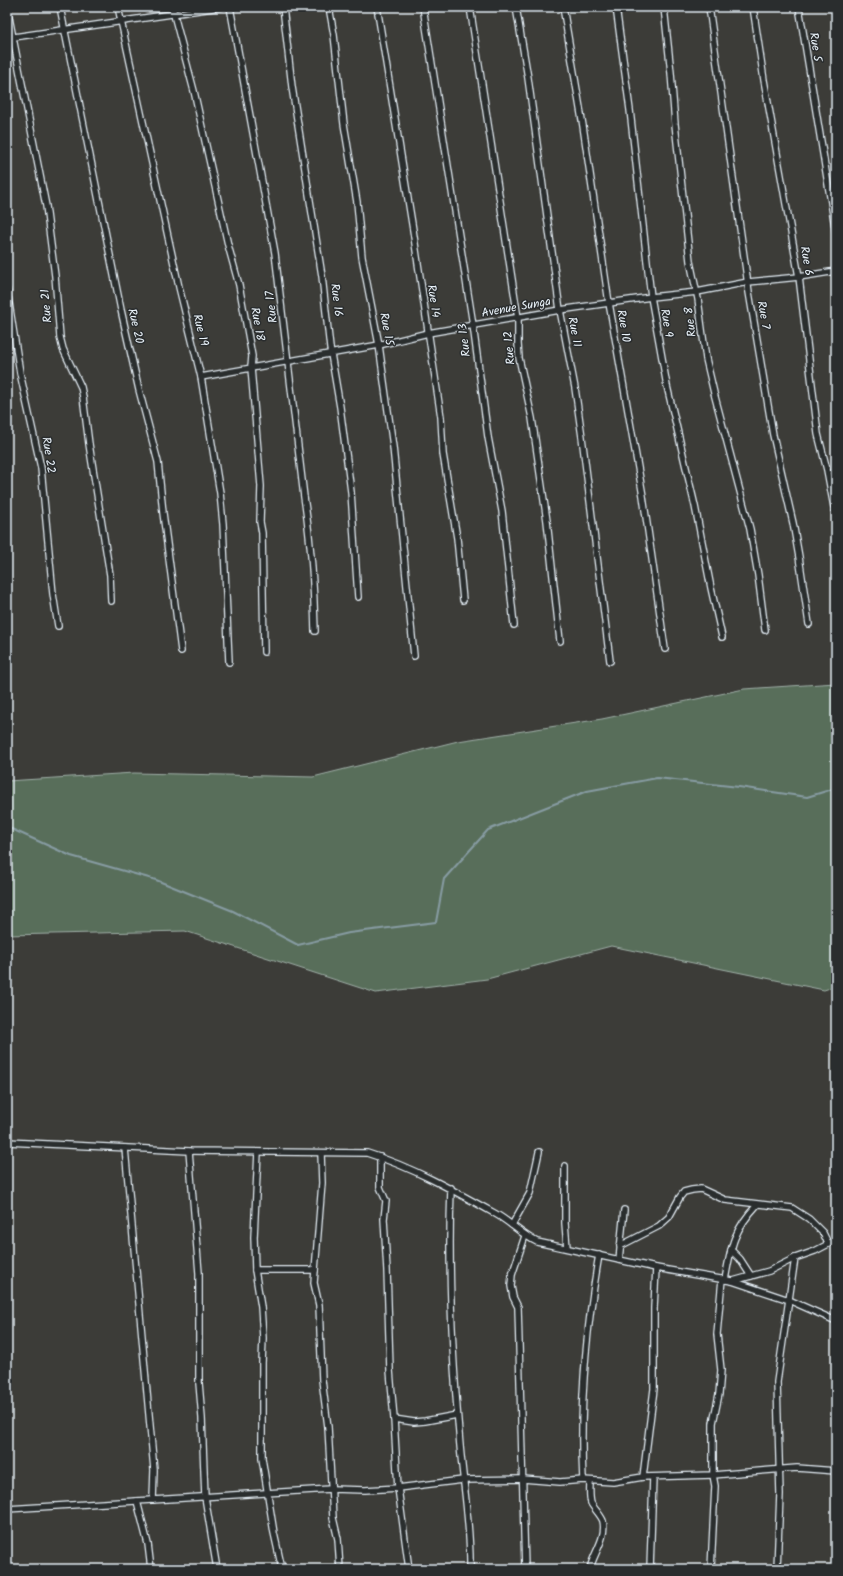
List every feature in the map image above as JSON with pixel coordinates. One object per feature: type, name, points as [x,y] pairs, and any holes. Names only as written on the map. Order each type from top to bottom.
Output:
[{"type":"street","name":"Rue 21","points":[[7,7],[10,38],[46,206],[55,276],[60,337],[63,349],[81,387],[84,397],[89,444],[110,575],[111,601]]},
{"type":"street","name":"Rue 20","points":[[60,7],[121,310],[140,395],[158,462],[181,651]]},
{"type":"street","name":"Rue 19","points":[[118,7],[179,287],[201,376],[222,508],[229,662]]},
{"type":"street","name":"Rue 18","points":[[172,7],[194,91],[226,238],[239,285],[252,356],[261,486],[260,516],[262,533],[264,652]]},
{"type":"street","points":[[10,38],[220,7]]},
{"type":"street","name":"Rue 17","points":[[230,7],[275,253],[311,555],[315,631]]},
{"type":"street","name":"Rue 16","points":[[283,7],[292,88],[322,276],[331,354],[340,401],[350,492],[358,597]]},
{"type":"street","name":"Rue 15","points":[[329,7],[334,35],[344,124],[356,202],[362,257],[379,345],[394,454],[414,656]]},
{"type":"street","name":"Rue 14","points":[[377,7],[413,230],[440,417],[443,454],[457,538],[463,600]]},
{"type":"street","name":"Rue 13","points":[[423,7],[473,325],[488,437],[502,511],[514,625]]},
{"type":"street","name":"Rue 12","points":[[470,7],[518,318],[519,358],[532,418],[547,521],[560,641]]},
{"type":"street","name":"Rue 11","points":[[516,7],[529,85],[560,310],[575,388],[610,662]]},
{"type":"street","name":"Rue 10","points":[[563,7],[583,126],[609,304],[643,496],[665,649]]},
{"type":"street","name":"Rue 9","points":[[616,7],[628,96],[651,297],[667,386],[695,506],[722,637]]},
{"type":"street","name":"Rue 8","points":[[664,7],[689,248],[697,292],[706,359],[750,529],[765,630]]},
{"type":"street","name":"Rue 7","points":[[709,7],[748,282],[773,435],[798,550],[808,624]]},
{"type":"street","name":"Rue 6","points":[[753,7],[764,80],[799,277],[818,434],[827,470],[836,518]]},
{"type":"street","name":"Rue 5","points":[[799,7],[836,233]]},
{"type":"street","name":"Avenue Sunga","points":[[201,376],[331,354],[473,325],[560,310],[697,292],[748,282],[799,277],[836,271]]},
{"type":"street","name":"Rue 22","points":[[7,290],[20,373],[41,468],[53,594],[58,626]]},
{"type":"street","points":[[7,1142],[189,1151],[367,1153],[380,1157],[451,1188],[495,1213],[525,1236],[537,1242],[656,1268],[732,1281],[789,1300],[836,1321]]},
{"type":"street","points":[[125,1148],[154,1470],[153,1500]]},
{"type":"street","points":[[189,1151],[199,1273],[199,1383],[203,1426],[205,1497],[217,1569]]},
{"type":"street","points":[[258,1152],[254,1237],[255,1270],[261,1307],[263,1338],[262,1458],[274,1533],[282,1569]]},
{"type":"street","points":[[512,1225],[530,1193],[539,1152]]},
{"type":"street","points":[[321,1153],[322,1184],[314,1283],[319,1305],[322,1380],[328,1427],[333,1518],[338,1539],[340,1569]]},
{"type":"street","points":[[380,1157],[380,1187],[386,1201],[384,1219],[388,1278],[390,1370],[398,1488],[409,1569]]},
{"type":"street","points":[[565,1166],[565,1223],[567,1248]]},
{"type":"street","points":[[451,1188],[450,1230],[457,1415],[462,1480],[467,1506],[470,1569]]},
{"type":"street","points":[[620,1246],[659,1226],[669,1217],[684,1192],[701,1189],[725,1200],[792,1208],[809,1219],[823,1234],[828,1243]]},
{"type":"street","points":[[712,1569],[715,1486],[713,1475],[712,1423],[719,1394],[721,1370],[717,1334],[723,1279],[738,1229],[745,1218],[757,1205]]},
{"type":"street","points":[[619,1260],[624,1210]]},
{"type":"street","points":[[525,1236],[512,1275],[511,1286],[513,1297],[518,1307],[526,1569]]},
{"type":"street","points":[[732,1281],[769,1271],[836,1240]]},
{"type":"street","points":[[731,1250],[740,1259],[751,1276]]},
{"type":"street","points":[[584,1480],[581,1437],[586,1343],[599,1255]]},
{"type":"street","points":[[777,1569],[780,1468],[777,1382],[795,1258]]},
{"type":"street","points":[[643,1477],[654,1389],[654,1308],[656,1268]]},
{"type":"street","points":[[255,1270],[315,1270]]},
{"type":"street","points":[[394,1419],[414,1422],[457,1415]]},
{"type":"street","points":[[7,1509],[331,1489],[365,1490],[398,1488],[462,1480],[523,1479],[560,1482],[584,1480],[613,1482],[643,1477],[713,1475],[780,1468],[815,1468],[836,1471]]},
{"type":"street","points":[[650,1569],[653,1477]]},
{"type":"street","points":[[590,1481],[590,1496],[592,1503],[603,1520],[600,1543],[590,1569]]},
{"type":"street","points":[[137,1501],[148,1544],[151,1569]]},
{"type":"green space","points":[[836,683],[836,986],[824,990],[611,946],[487,979],[376,993],[185,931],[7,935],[7,781],[134,773],[313,777],[458,741],[602,719],[744,689]]},
{"type":"waterway","points":[[7,827],[71,856],[156,880],[233,911],[298,945],[349,933],[436,922],[444,879],[488,830],[587,791],[657,778],[739,787],[807,797],[836,788]]}]
